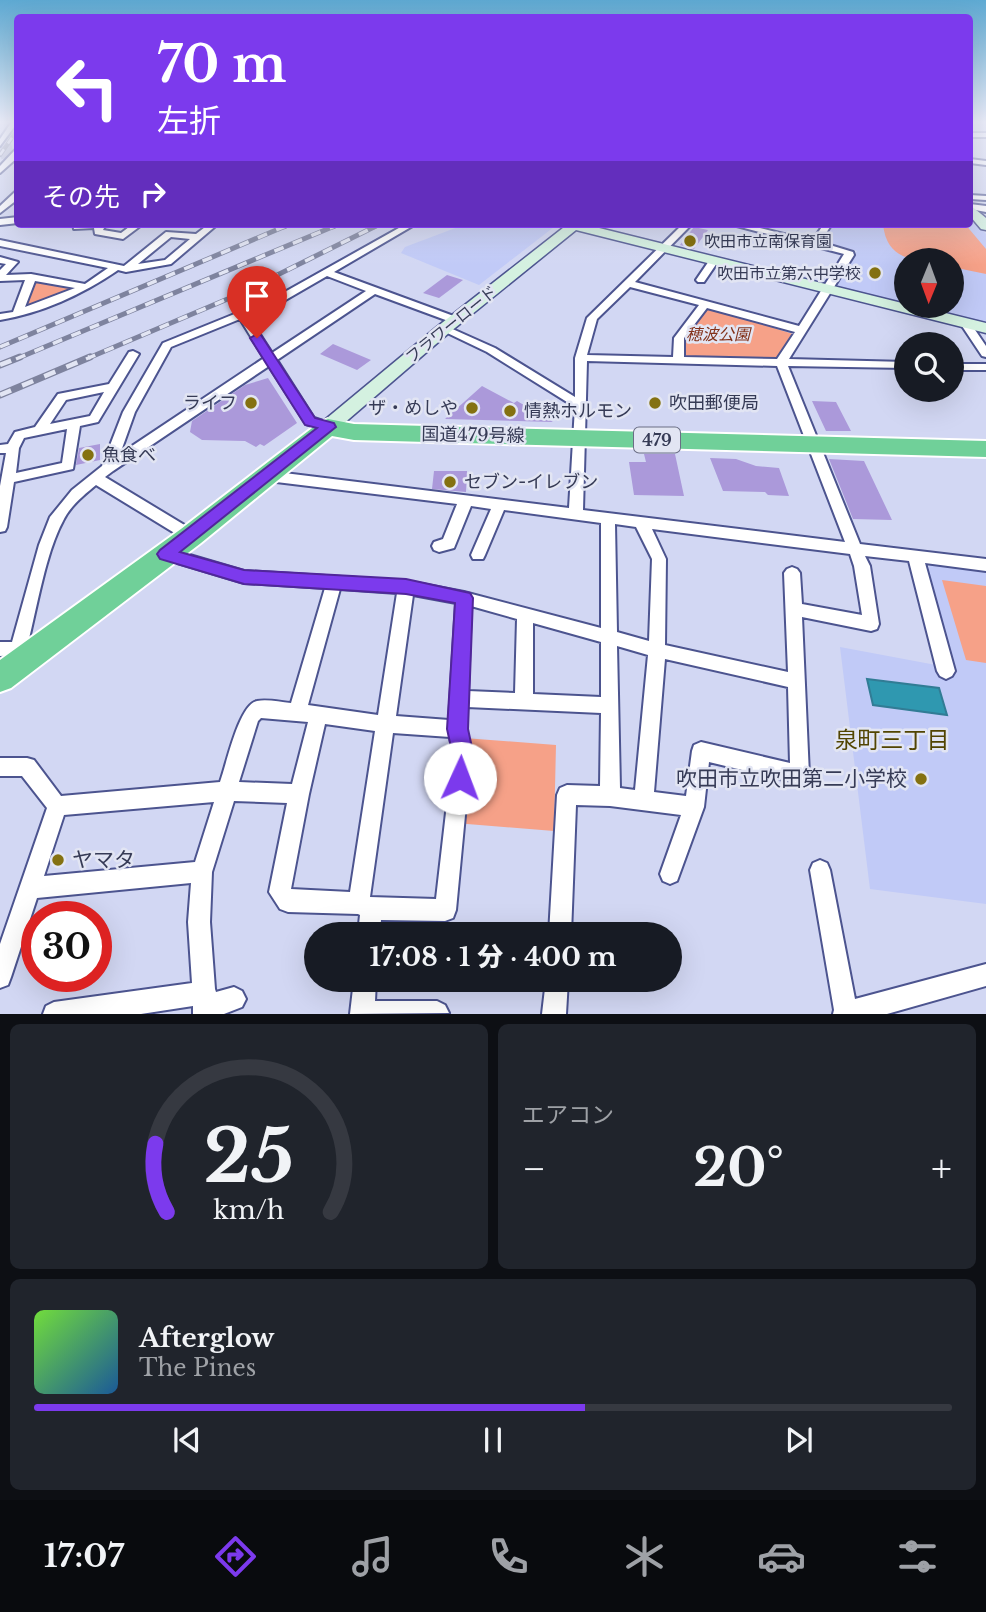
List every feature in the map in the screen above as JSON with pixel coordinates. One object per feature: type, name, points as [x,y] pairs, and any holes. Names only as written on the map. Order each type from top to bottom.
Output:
[{"type":"highway","name":"国道479号線","points":[[328,427],[354,432],[986,449]]},
{"type":"highway","points":[[0,678],[29,650],[191,536],[328,427]]},
{"type":"highway","points":[[0,692],[29,650]]},
{"type":"street","points":[[973,211],[986,226]]},
{"type":"street","points":[[100,228],[98,232],[123,236],[134,228]]},
{"type":"street","points":[[0,243],[121,268],[168,262],[209,228]]},
{"type":"street","points":[[102,473],[129,412],[167,345],[231,317],[243,316],[327,273],[405,228]]},
{"type":"street","name":"フラワーロード","points":[[328,427],[568,228]]},
{"type":"street","points":[[585,228],[986,328]]},
{"type":"street","points":[[576,513],[578,438],[582,405],[581,358],[592,318],[684,228]]},
{"type":"street","points":[[743,241],[751,228],[844,250],[849,255],[781,362]]},
{"type":"street","points":[[772,233],[776,228]]},
{"type":"street","points":[[815,243],[825,228]]},
{"type":"street","points":[[0,317],[16,314],[87,287],[121,268],[169,234],[198,237]]},
{"type":"street","points":[[0,260],[13,262],[0,277]]},
{"type":"street","points":[[701,280],[714,260]]},
{"type":"street","points":[[327,273],[374,290],[450,324],[466,337],[515,364],[564,398],[582,405]]},
{"type":"street","points":[[0,277],[31,277],[87,287]]},
{"type":"street","points":[[16,314],[31,277]]},
{"type":"street","points":[[628,283],[801,330]]},
{"type":"street","points":[[0,649],[29,650],[46,545],[57,517],[77,493],[102,473],[374,290]]},
{"type":"street","points":[[678,360],[679,338],[705,304]]},
{"type":"street","points":[[243,316],[310,422],[328,427]]},
{"type":"street","points":[[965,323],[986,354]]},
{"type":"street","points":[[0,527],[8,480],[7,449],[19,435],[94,419],[133,354]]},
{"type":"street","points":[[581,358],[894,365]]},
{"type":"street","points":[[781,362],[862,566],[871,624],[794,609]]},
{"type":"street","points":[[964,367],[986,367]]},
{"type":"street","points":[[40,430],[62,397],[112,387]]},
{"type":"street","points":[[8,480],[68,466],[74,423]]},
{"type":"street","points":[[102,473],[191,536]]},
{"type":"street","points":[[268,476],[852,546],[986,565]]},
{"type":"street","points":[[439,546],[449,544],[466,500]]},
{"type":"street","points":[[478,555],[500,504]]},
{"type":"street","points":[[608,518],[610,796]]},
{"type":"street","points":[[642,522],[659,559],[657,650],[644,801]]},
{"type":"street","points":[[166,554],[244,577],[406,587],[464,598],[657,650],[796,681]]},
{"type":"street","points":[[915,555],[946,671]]},
{"type":"street","points":[[670,874],[694,807],[701,751],[800,775],[792,573]]},
{"type":"street","points":[[297,712],[334,583]]},
{"type":"street","points":[[367,922],[365,906],[384,724],[406,587]]},
{"type":"street","points":[[318,717],[299,794],[280,892],[288,901],[446,910],[463,752],[457,729],[464,598]]},
{"type":"street","points":[[524,701],[525,613]]},
{"type":"street","points":[[459,699],[609,705]]},
{"type":"street","points":[[205,1004],[199,922],[202,872],[250,717],[257,709],[384,724],[457,729]]},
{"type":"street","points":[[0,767],[27,767],[57,806]]},
{"type":"street","points":[[57,806],[228,790],[299,794]]},
{"type":"street","points":[[561,922],[567,795],[610,796],[694,807]]},
{"type":"street","points":[[0,976],[57,806]]},
{"type":"street","points":[[820,870],[845,1013],[986,975]]},
{"type":"street","points":[[30,888],[202,872]]},
{"type":"street","points":[[364,992],[362,1013],[437,1013]]},
{"type":"street","points":[[554,1013],[557,992]]},
{"type":"street","points":[[54,1013],[205,1004],[234,999]]},
{"type":"shaded area","name":"吹田市立第六中学校","points":[[973,220],[986,234],[986,324],[962,318],[964,248],[894,248],[894,301],[840,288],[836,284],[857,251],[819,240],[828,228],[973,228]]},
{"type":"shaded area","points":[[455,228],[553,228],[479,285],[401,253],[405,247]]},
{"type":"shaded area","name":"吹田市立吹田第二小学校","points":[[930,565],[986,572],[986,904],[870,889],[840,647],[952,668],[925,573]]},
{"type":"shaded area","points":[[867,679],[939,688],[947,715],[873,705]]},
{"type":"green space","points":[[884,228],[968,228],[986,249],[986,274],[964,269],[964,248],[894,250]]},
{"type":"green space","points":[[36,281],[74,288],[24,308]]},
{"type":"green space","name":"穂波公園","points":[[706,309],[793,334],[777,358],[689,357],[682,354],[683,338]]},
{"type":"green space","points":[[942,580],[986,586],[986,663],[966,660]]},
{"type":"green space","points":[[464,738],[556,745],[554,831],[455,823]]},
{"type":"building","name":"吹田市立南保育園","points":[[693,228],[708,230],[694,249],[680,245]]},
{"type":"building","points":[[447,275],[463,280],[439,298],[423,293]]},
{"type":"building","points":[[333,344],[371,360],[357,370],[320,354]]},
{"type":"building","name":"ライフ","points":[[268,378],[297,423],[264,446],[260,444],[256,447],[245,441],[202,440],[190,432],[192,421],[245,385]]},
{"type":"building","points":[[482,386],[514,403],[517,401],[553,422],[445,419]]},
{"type":"building","points":[[812,401],[836,402],[851,431],[826,431]]},
{"type":"building","name":"魚食べ","points":[[100,444],[100,460],[76,465],[79,448]]},
{"type":"building","points":[[644,454],[675,454],[684,496],[634,495],[629,462],[646,462]]},
{"type":"building","points":[[710,458],[736,459],[756,466],[779,468],[789,496],[768,495],[765,492],[723,491]]},
{"type":"building","points":[[829,459],[864,461],[892,520],[853,519]]},
{"type":"building","name":"セブン-イレブン","points":[[434,471],[467,471],[466,492],[432,489]]},
{"type":"railway","points":[[0,347],[281,228]]},
{"type":"railway","points":[[16,359],[330,228]]},
{"type":"railway","points":[[86,359],[237,295],[372,228]]},
{"type":"railway","points":[[0,365],[20,357]]},
{"type":"railway","points":[[0,395],[90,357]]},
{"type":"place","name":"吹田市立南保育園","points":[[690,241]]},
{"type":"place","name":"吹田市立第六中学校","points":[[875,273]]},
{"type":"place","name":"ライフ","points":[[251,403]]},
{"type":"place","name":"吹田郵便局","points":[[655,403]]},
{"type":"place","name":"ザ・めしや","points":[[472,408]]},
{"type":"place","name":"情熱ホルモン","points":[[510,411]]},
{"type":"place","name":"魚食べ","points":[[88,455]]},
{"type":"place","name":"セブン-イレブン","points":[[450,482]]},
{"type":"place","name":"吹田市立吹田第二小学校","points":[[921,779]]},
{"type":"place","name":"ヤマタ","points":[[58,860]]},
{"type":"district","name":"泉町三丁目","points":[[892,740]]},
{"type":"route","points":[[257,338],[310,422],[328,427],[246,494],[166,554],[244,577],[406,587],[464,598],[457,729],[463,752],[460,778]]}]
